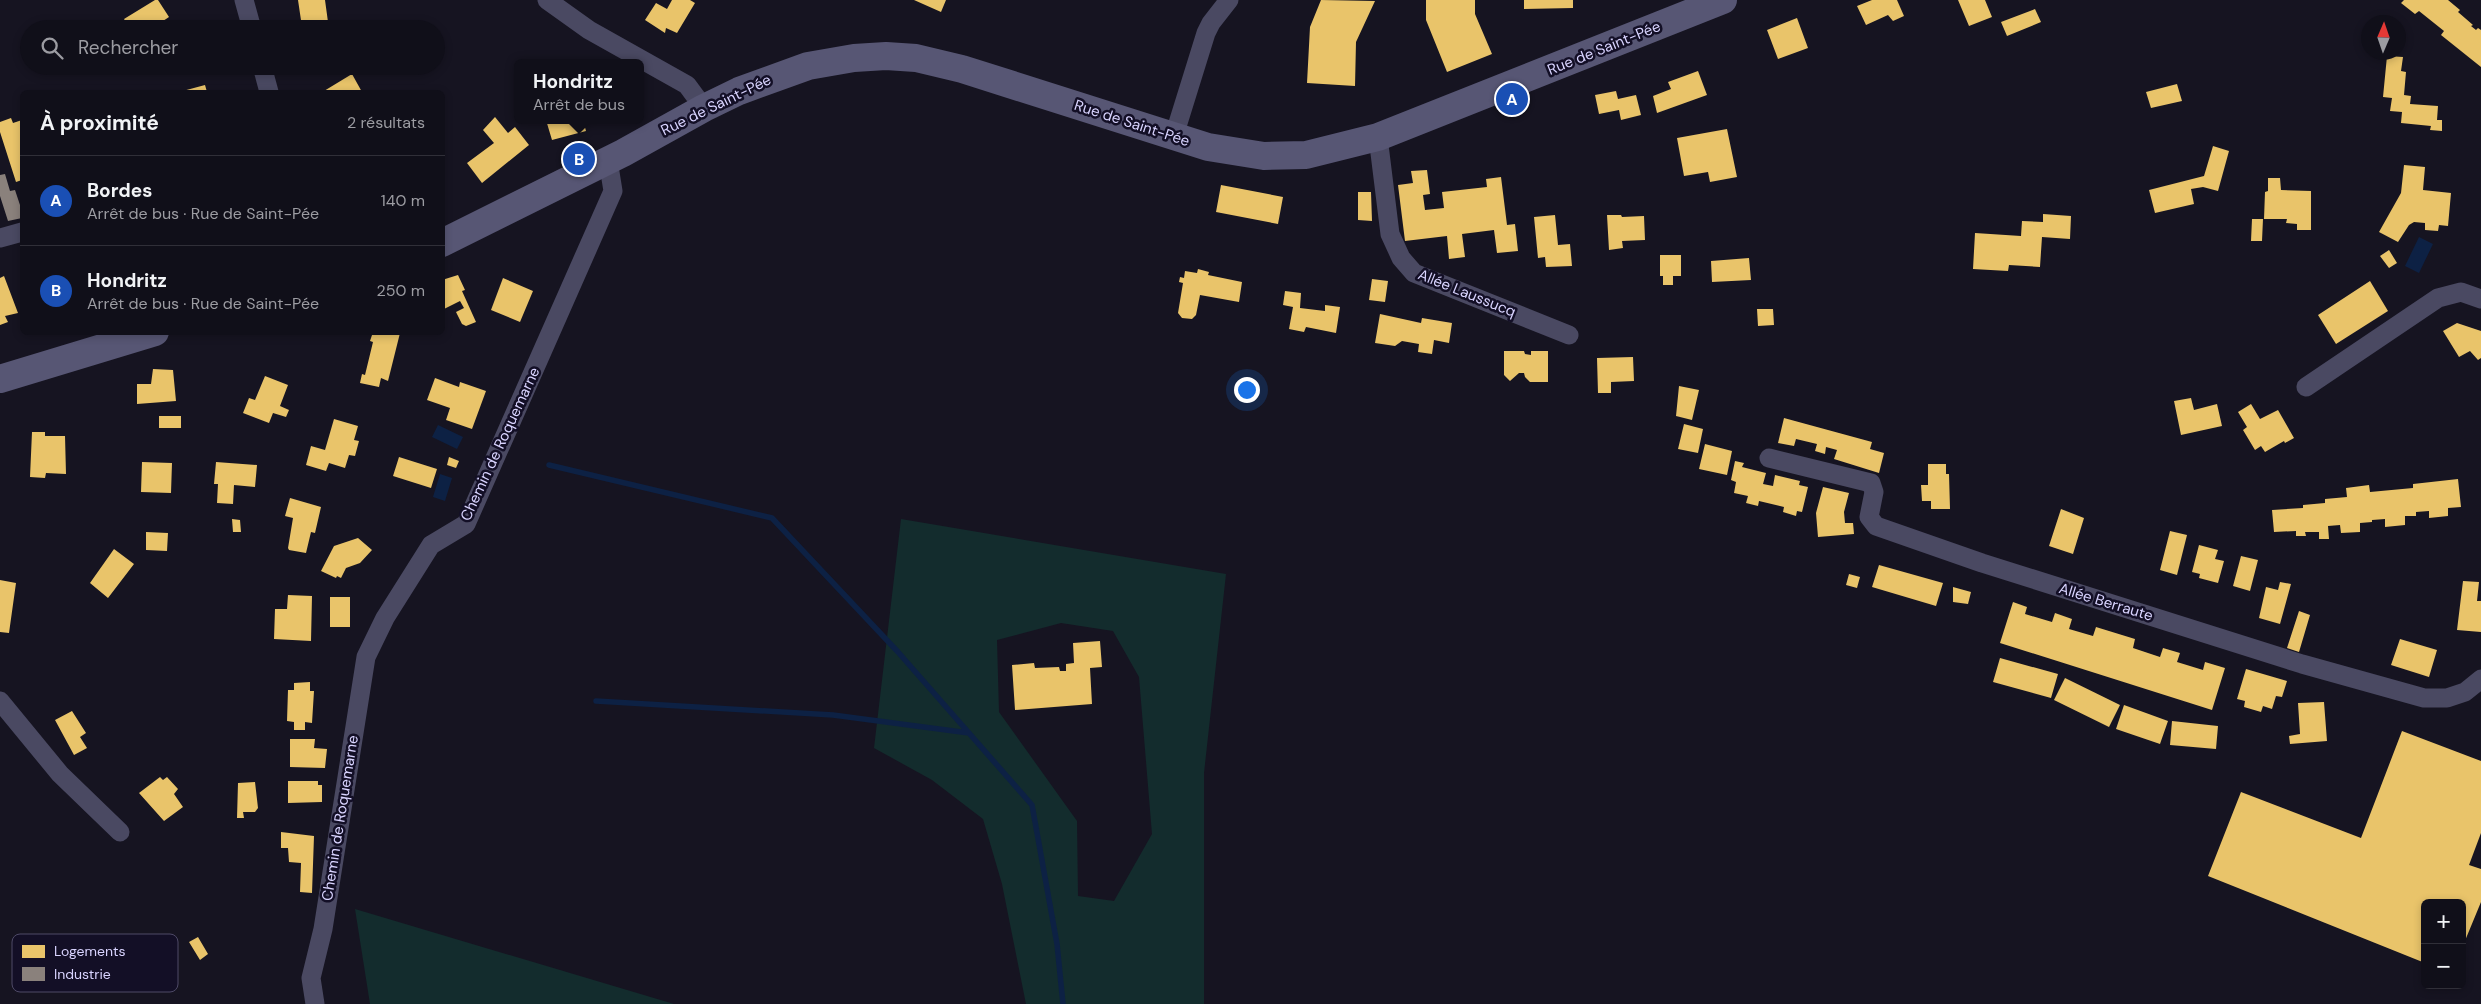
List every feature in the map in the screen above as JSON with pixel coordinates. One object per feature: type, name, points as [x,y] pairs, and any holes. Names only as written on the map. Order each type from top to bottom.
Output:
[{"type":"main road","name":"Rue de Saint-Pée","points":[[445,242],[608,160],[704,108],[779,75],[808,66],[854,58],[886,56],[916,58],[962,69],[1208,147],[1264,156],[1306,155],[1378,137],[1723,0]]},
{"type":"main road","points":[[0,379],[146,335]]},
{"type":"street","points":[[244,0],[250,20]]},
{"type":"street","points":[[548,0],[589,30],[641,59]]},
{"type":"street","points":[[1174,136],[1206,33],[1211,23],[1229,0]]},
{"type":"street","points":[[644,61],[687,85],[704,108]]},
{"type":"street","points":[[265,75],[269,90]]},
{"type":"street","name":"Allée Laussucq","points":[[1378,137],[1390,234],[1401,258],[1414,273],[1569,335]]},
{"type":"street","name":"Chemin de Roquemarne","points":[[315,1004],[311,978],[323,929],[366,657],[385,618],[431,545],[466,524],[613,191],[612,175],[608,160]]},
{"type":"street","points":[[0,238],[20,233]]},
{"type":"street","points":[[2306,387],[2438,298],[2462,292],[2481,299]]},
{"type":"street","name":"Allée Berraute","points":[[1769,458],[1871,483],[1874,492],[1868,517],[1876,526],[1982,563],[2302,664],[2424,698],[2447,698],[2465,692],[2481,678]]},
{"type":"street","points":[[0,700],[60,774],[120,832]]},
{"type":"green space","points":[[901,519],[1226,574],[1204,773],[1204,1004],[1026,1004],[1002,884],[983,819],[932,780],[874,748]],"holes":[[[1061,623],[1113,631],[1139,677],[1152,834],[1114,901],[1078,896],[1077,821],[999,712],[997,640]]]},
{"type":"green space","points":[[355,909],[674,1004],[370,1004]]},
{"type":"water","points":[[2419,237],[2433,244],[2419,273],[2405,266]]},
{"type":"water","points":[[438,425],[463,437],[457,449],[432,437]]},
{"type":"water","points":[[440,474],[452,478],[445,501],[433,497]]},
{"type":"building: Logements","points":[[155,0],[158,0],[169,17],[164,20],[124,19]]},
{"type":"building: Logements","points":[[298,0],[325,0],[328,20],[301,20]]},
{"type":"building: Logements","points":[[672,0],[690,0],[695,3],[677,33],[666,28],[665,33],[645,20],[656,3],[667,9]]},
{"type":"building: Logements","points":[[914,0],[946,0],[941,12]]},
{"type":"building: Logements","points":[[1321,0],[1375,1],[1356,42],[1355,86],[1307,83],[1310,27]]},
{"type":"building: Logements","points":[[1426,0],[1475,0],[1475,14],[1492,54],[1447,72],[1426,20]]},
{"type":"building: Logements","points":[[1524,0],[1573,0],[1573,8],[1524,9]]},
{"type":"building: Logements","points":[[1872,0],[1897,0],[1904,16],[1893,21],[1888,15],[1866,25],[1857,6]]},
{"type":"building: Logements","points":[[1958,0],[1985,0],[1992,17],[1969,26]]},
{"type":"building: Logements","points":[[2404,0],[2448,0],[2460,10],[2458,12],[2473,25],[2471,26],[2476,30],[2478,28],[2481,30],[2481,67],[2441,35],[2444,31],[2419,11],[2415,14],[2401,3]]},
{"type":"building: Logements","points":[[2035,9],[2041,22],[2007,36],[2001,22]]},
{"type":"building: Logements","points":[[1797,18],[1808,48],[1778,59],[1767,30]]},
{"type":"building: Logements","points":[[2387,60],[2403,60],[2401,71],[2406,72],[2404,95],[2411,96],[2410,104],[2438,106],[2437,120],[2442,120],[2442,131],[2430,130],[2431,126],[2401,123],[2402,112],[2390,111],[2392,98],[2383,97]]},
{"type":"building: Logements","points":[[1698,71],[1707,95],[1657,113],[1653,96],[1671,89],[1668,82]]},
{"type":"building: Logements","points":[[353,75],[361,90],[326,90]]},
{"type":"building: Logements","points":[[2177,84],[2182,101],[2151,108],[2146,92]]},
{"type":"building: Logements","points":[[205,85],[206,90],[186,90]]},
{"type":"building: Logements","points":[[1616,91],[1618,99],[1636,95],[1641,115],[1621,120],[1619,110],[1599,114],[1595,95]]},
{"type":"building: Logements","points":[[495,117],[508,133],[515,127],[529,145],[482,183],[467,163],[494,143],[483,130]]},
{"type":"building: Logements","points":[[11,118],[13,123],[20,121],[20,181],[16,182],[0,132],[0,122]]},
{"type":"building: Logements","points":[[547,124],[584,124],[586,131],[552,140]]},
{"type":"building: Logements","points":[[1727,129],[1737,177],[1710,182],[1708,172],[1684,176],[1677,138]]},
{"type":"building: Logements","points":[[2213,146],[2229,151],[2218,191],[2203,187],[2191,189],[2194,204],[2155,213],[2149,190],[2204,176]]},
{"type":"building: Logements","points":[[2404,165],[2425,167],[2423,190],[2451,193],[2448,226],[2439,225],[2438,231],[2425,230],[2425,223],[2414,222],[2409,225],[2398,242],[2379,232],[2401,193]]},
{"type":"building: Logements","points":[[1427,170],[1430,194],[1423,195],[1425,210],[1444,208],[1442,192],[1487,187],[1486,179],[1501,177],[1507,225],[1515,224],[1518,251],[1497,253],[1494,230],[1462,234],[1465,257],[1449,259],[1447,236],[1405,241],[1398,185],[1413,183],[1411,171]]},
{"type":"building: Logements","points":[[2268,178],[2280,178],[2281,190],[2311,191],[2311,230],[2297,230],[2297,224],[2286,223],[2287,219],[2264,219],[2265,192],[2268,191]]},
{"type":"building: Logements","points":[[1221,185],[1283,197],[1278,224],[1216,212]]},
{"type":"building: Logements","points":[[1358,192],[1371,192],[1372,221],[1358,220]]},
{"type":"building: Logements","points":[[2043,214],[2071,216],[2070,239],[2042,237],[2040,267],[2009,265],[2008,271],[1973,269],[1975,233],[2021,236],[2022,221],[2043,222]]},
{"type":"building: Logements","points":[[1555,215],[1558,245],[1570,244],[1572,266],[1546,267],[1545,257],[1538,258],[1534,217]]},
{"type":"building: Logements","points":[[1607,215],[1621,215],[1622,217],[1644,216],[1645,240],[1622,241],[1623,248],[1609,250]]},
{"type":"building: Logements","points":[[2252,219],[2263,219],[2262,241],[2251,241]]},
{"type":"building: Logements","points":[[2389,250],[2397,263],[2389,268],[2380,256]]},
{"type":"building: Logements","points":[[1660,255],[1681,255],[1681,276],[1673,276],[1673,285],[1663,285],[1663,276],[1660,276]]},
{"type":"building: Logements","points":[[1749,258],[1751,280],[1712,282],[1711,261]]},
{"type":"building: Logements","points":[[1198,269],[1209,272],[1208,275],[1242,282],[1239,302],[1200,295],[1196,315],[1192,319],[1182,318],[1178,313],[1183,283],[1179,282],[1180,277],[1184,278],[1185,271],[1197,273]]},
{"type":"building: Logements","points":[[458,275],[465,290],[462,291],[476,322],[466,326],[462,324],[456,312],[464,308],[460,301],[445,308],[445,279]]},
{"type":"building: Logements","points":[[4,276],[18,313],[5,316],[8,322],[0,325],[0,278]]},
{"type":"building: Logements","points":[[503,278],[533,291],[520,322],[491,310]]},
{"type":"building: Logements","points":[[1372,279],[1388,281],[1385,302],[1369,300]]},
{"type":"building: Logements","points":[[2370,281],[2388,311],[2336,344],[2318,315]]},
{"type":"building: Logements","points":[[1285,291],[1301,293],[1300,308],[1325,311],[1325,305],[1340,307],[1336,333],[1306,327],[1304,332],[1289,329],[1293,307],[1283,305]]},
{"type":"building: Logements","points":[[1757,309],[1773,309],[1774,325],[1758,326]]},
{"type":"building: Logements","points":[[1380,314],[1421,323],[1422,318],[1452,323],[1449,343],[1434,340],[1432,354],[1418,352],[1419,344],[1402,341],[1395,346],[1375,343]]},
{"type":"building: Logements","points":[[2457,323],[2481,331],[2481,358],[2478,360],[2470,351],[2459,357],[2443,331]]},
{"type":"building: Logements","points":[[372,335],[400,335],[388,381],[381,378],[379,387],[360,383],[362,374],[365,375],[373,342],[370,341]]},
{"type":"building: Logements","points":[[1504,351],[1524,351],[1525,354],[1531,355],[1531,351],[1548,351],[1548,382],[1530,382],[1524,373],[1519,373],[1510,381],[1504,375]]},
{"type":"building: Logements","points":[[1633,357],[1634,381],[1611,382],[1611,393],[1598,393],[1597,358]]},
{"type":"building: Logements","points":[[153,369],[173,370],[176,401],[137,404],[137,384],[151,384]]},
{"type":"building: Logements","points":[[265,376],[288,385],[280,406],[289,410],[286,417],[273,413],[269,423],[243,413],[249,398],[255,400]]},
{"type":"building: Logements","points":[[435,378],[459,387],[460,382],[486,391],[472,429],[446,420],[450,408],[427,400]]},
{"type":"building: Logements","points":[[1679,386],[1699,390],[1692,420],[1676,416]]},
{"type":"building: Logements","points":[[2191,398],[2194,410],[2217,404],[2222,426],[2181,435],[2174,401]]},
{"type":"building: Logements","points":[[2251,404],[2260,419],[2278,410],[2294,438],[2285,443],[2284,441],[2265,452],[2261,446],[2255,450],[2243,430],[2247,427],[2238,412]]},
{"type":"building: Logements","points":[[159,416],[181,416],[181,428],[159,428]]},
{"type":"building: Logements","points":[[1784,418],[1872,442],[1870,449],[1884,453],[1879,473],[1834,459],[1837,450],[1826,447],[1825,454],[1815,451],[1817,444],[1796,439],[1794,446],[1778,443]]},
{"type":"building: Logements","points":[[334,419],[358,426],[354,440],[359,441],[355,456],[349,455],[345,468],[329,463],[326,471],[306,465],[311,446],[325,450]]},
{"type":"building: Logements","points":[[1684,424],[1703,429],[1698,453],[1678,449]]},
{"type":"building: Logements","points":[[32,432],[45,432],[45,436],[65,436],[66,474],[46,473],[45,478],[30,477]]},
{"type":"building: Logements","points":[[1705,444],[1732,451],[1727,475],[1699,469]]},
{"type":"building: Logements","points":[[399,457],[437,469],[431,488],[393,476]]},
{"type":"building: Logements","points":[[449,457],[459,461],[456,468],[447,465]]},
{"type":"building: Logements","points":[[1735,461],[1744,463],[1742,467],[1766,473],[1763,484],[1773,486],[1775,475],[1800,481],[1799,485],[1808,487],[1802,512],[1797,511],[1796,516],[1783,512],[1784,507],[1759,501],[1758,506],[1746,503],[1748,496],[1734,493],[1736,482],[1731,480]]},
{"type":"building: Logements","points":[[142,462],[172,463],[171,493],[141,492]]},
{"type":"building: Logements","points":[[216,462],[257,465],[255,487],[234,485],[233,504],[217,503],[218,484],[214,484]]},
{"type":"building: Logements","points":[[1928,464],[1946,464],[1946,474],[1949,474],[1950,509],[1931,509],[1931,501],[1922,501],[1921,485],[1928,485]]},
{"type":"building: Logements","points":[[2458,479],[2461,507],[2448,508],[2448,516],[2429,518],[2429,511],[2416,512],[2416,516],[2405,516],[2405,525],[2385,527],[2385,519],[2372,520],[2372,522],[2360,523],[2360,532],[2341,533],[2340,525],[2328,526],[2329,539],[2319,539],[2319,532],[2305,532],[2306,536],[2296,536],[2296,531],[2274,532],[2272,510],[2303,508],[2303,505],[2325,503],[2325,499],[2347,497],[2346,488],[2369,485],[2370,492],[2413,488],[2413,484]]},
{"type":"building: Logements","points":[[1823,487],[1849,493],[1844,512],[1845,523],[1853,523],[1854,534],[1818,537],[1816,513]]},
{"type":"building: Logements","points":[[290,498],[321,507],[315,533],[311,532],[306,553],[289,550],[288,548],[293,518],[285,516]]},
{"type":"building: Logements","points":[[2061,509],[2084,518],[2073,554],[2049,546]]},
{"type":"building: Logements","points":[[232,519],[240,520],[241,532],[233,532]]},
{"type":"building: Logements","points":[[2170,531],[2187,535],[2177,575],[2160,570]]},
{"type":"building: Logements","points":[[146,532],[168,533],[167,551],[146,550]]},
{"type":"building: Logements","points":[[358,538],[372,550],[360,563],[346,568],[341,578],[337,576],[336,578],[321,571],[334,546]]},
{"type":"building: Logements","points":[[2199,545],[2218,550],[2215,559],[2224,561],[2218,583],[2199,578],[2200,574],[2192,572]]},
{"type":"building: Logements","points":[[114,549],[134,564],[108,598],[90,583]]},
{"type":"building: Logements","points":[[2241,556],[2258,560],[2250,591],[2233,586]]},
{"type":"building: Logements","points":[[1879,565],[1943,583],[1936,606],[1872,587]]},
{"type":"building: Logements","points":[[1849,574],[1860,577],[1857,588],[1846,585]]},
{"type":"building: Logements","points":[[0,580],[16,583],[9,633],[0,632]]},
{"type":"building: Logements","points":[[2463,581],[2479,582],[2477,601],[2481,601],[2481,632],[2457,630]]},
{"type":"building: Logements","points":[[2280,582],[2291,584],[2280,624],[2259,618],[2266,587],[2278,590]]},
{"type":"building: Logements","points":[[1953,587],[1971,592],[1968,604],[1953,602]]},
{"type":"building: Logements","points":[[288,595],[312,596],[311,641],[274,639],[275,609],[287,609]]},
{"type":"building: Logements","points":[[330,597],[350,597],[350,627],[330,627]]},
{"type":"building: Logements","points":[[2013,602],[2027,607],[2025,614],[2052,622],[2055,613],[2072,619],[2069,629],[2093,636],[2096,627],[2135,639],[2133,648],[2160,657],[2163,648],[2180,653],[2177,662],[2203,670],[2205,662],[2225,668],[2212,710],[2000,643]]},
{"type":"building: Logements","points":[[2299,611],[2310,615],[2299,652],[2287,648]]},
{"type":"building: Logements","points":[[2400,639],[2437,650],[2429,677],[2391,665]]},
{"type":"building: Logements","points":[[1100,641],[1102,667],[1090,668],[1092,704],[1015,710],[1012,665],[1034,663],[1035,668],[1059,667],[1060,671],[1066,671],[1066,664],[1074,663],[1073,643]]},
{"type":"building: Logements","points":[[2000,658],[2058,674],[2051,698],[1993,682]]},
{"type":"building: Logements","points":[[2246,669],[2287,681],[2282,697],[2276,696],[2272,709],[2263,706],[2261,712],[2244,707],[2245,701],[2237,699]]},
{"type":"building: Logements","points":[[2065,678],[2120,705],[2109,727],[2054,700]]},
{"type":"building: Logements","points":[[310,682],[310,691],[314,691],[312,723],[305,722],[305,730],[294,730],[294,722],[287,721],[288,690],[294,690],[294,683]]},
{"type":"building: Logements","points":[[2324,702],[2327,741],[2290,744],[2289,736],[2300,734],[2298,703]]},
{"type":"building: Logements","points":[[2124,705],[2168,721],[2160,744],[2116,729]]},
{"type":"building: Logements","points":[[72,711],[86,733],[80,737],[87,748],[74,755],[55,720]]},
{"type":"building: Logements","points":[[2172,721],[2218,726],[2216,749],[2170,745]]},
{"type":"building: Logements","points":[[2402,731],[2481,761],[2481,833],[2469,865],[2481,869],[2481,902],[2466,938],[2466,899],[2421,899],[2421,961],[2208,876],[2241,792],[2361,838]]},
{"type":"building: Logements","points":[[290,739],[315,739],[314,748],[327,749],[325,768],[290,767]]},
{"type":"building: Logements","points":[[160,777],[163,780],[167,777],[178,789],[174,794],[183,807],[164,821],[139,793]]},
{"type":"building: Logements","points":[[288,781],[318,781],[318,785],[322,785],[322,802],[288,803]]},
{"type":"building: Logements","points":[[255,782],[258,808],[255,812],[243,812],[244,818],[237,818],[238,783]]},
{"type":"building: Logements","points":[[281,832],[314,836],[312,893],[300,892],[301,863],[289,862],[288,848],[281,848]]},
{"type":"building: Logements","points":[[198,937],[208,954],[200,960],[189,942]]},
{"type":"building: Industrie","points":[[5,174],[10,191],[15,190],[20,205],[20,218],[8,221],[0,196],[0,175]]},
{"type":"waterway","points":[[549,465],[772,518],[898,652],[1032,805],[1057,944],[1063,1004]]},
{"type":"waterway","points":[[596,701],[833,715],[969,733]]},
{"type":"place","name":"Bordes","points":[[1512,99]]},
{"type":"place","name":"Hondritz","points":[[579,159]]}]
